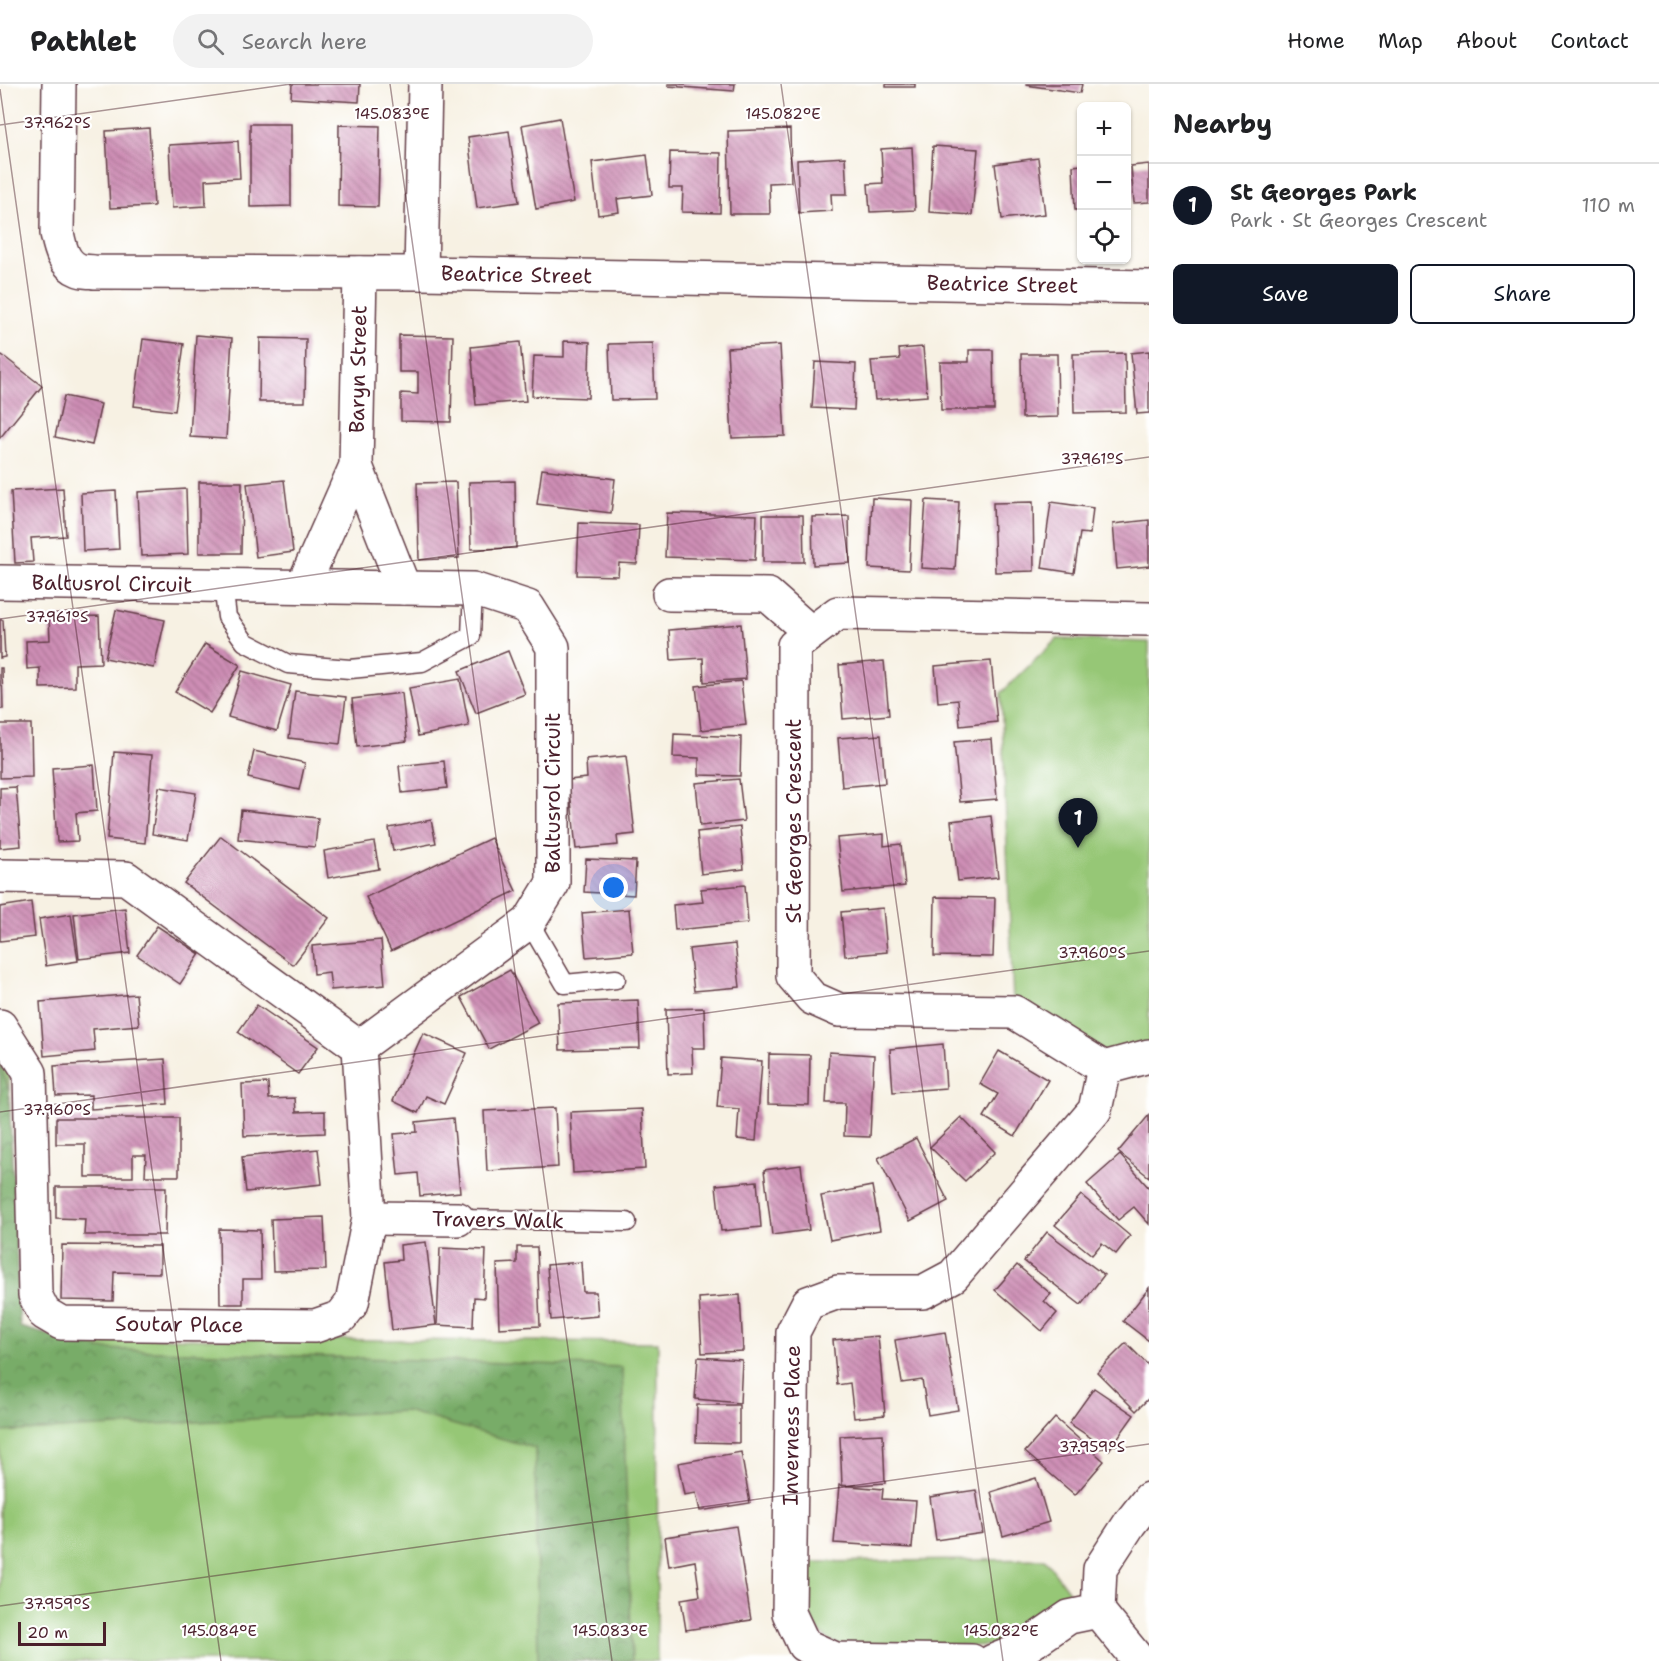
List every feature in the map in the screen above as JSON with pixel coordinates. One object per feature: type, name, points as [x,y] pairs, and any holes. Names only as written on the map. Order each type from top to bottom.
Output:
[{"type":"street","name":"Beatrice Street","points":[[59,84],[57,233],[61,252],[68,262],[79,270],[94,272],[421,273],[1149,287]]},
{"type":"street","points":[[421,273],[425,84]]},
{"type":"street","name":"Baryn Street","points":[[303,586],[356,466],[360,273]]},
{"type":"street","name":"Baryn Street","points":[[356,466],[404,588]]},
{"type":"street","name":"Baltusrol Circuit","points":[[0,582],[473,589],[528,607],[553,647],[553,884],[530,922],[359,1047]]},
{"type":"street","points":[[669,594],[768,595],[811,633]]},
{"type":"street","name":"St Georges Crescent","points":[[1104,1068],[1014,1012],[839,1010],[812,998],[794,976],[794,646],[838,613],[1149,619]]},
{"type":"street","points":[[0,876],[126,878],[359,1047]]},
{"type":"street","name":"Soutar Place","points":[[0,1026],[30,1073],[35,1295],[44,1313],[61,1323],[315,1326],[341,1317],[352,1303],[369,1218],[359,1047]]},
{"type":"street","points":[[1104,1068],[1149,1056]]},
{"type":"street","name":"Inverness Place","points":[[972,1661],[835,1659],[804,1645],[789,1613],[793,1332],[808,1303],[838,1292],[922,1292],[953,1276],[1095,1110],[1104,1068]]},
{"type":"street","name":"Travers Walk","points":[[369,1218],[458,1219]]},
{"type":"street","points":[[1139,1661],[1098,1611],[1100,1569],[1149,1500]]},
{"type":"street","points":[[993,1661],[1021,1650],[1069,1617],[1098,1611]]},
{"type":"lane","points":[[222,585],[227,617],[245,642],[288,664],[350,669],[423,662],[471,636],[473,589]]},
{"type":"lane","points":[[530,922],[566,984],[616,979]]},
{"type":"lane","name":"Travers Walk","points":[[458,1219],[627,1222]]},
{"type":"green space","points":[[1057,639],[1149,642],[1149,1047],[1113,1059],[1013,1003],[1001,693]]},
{"type":"green space","points":[[0,1046],[9,1060],[11,1337],[658,1342],[657,1661],[0,1661]]},
{"type":"green space","points":[[0,1062],[9,1091],[20,1327],[100,1349],[622,1367],[632,1661],[538,1661],[535,1448],[406,1411],[0,1432]]},
{"type":"green space","points":[[1045,1559],[1075,1600],[1009,1646],[836,1644],[817,1628],[809,1609],[809,1562]]},
{"type":"building","points":[[292,84],[360,84],[359,102],[291,98]]},
{"type":"building","points":[[668,84],[735,84],[734,91],[668,86]]},
{"type":"building","points":[[886,84],[915,84],[915,87],[886,87]]},
{"type":"building","points":[[1026,84],[1082,84],[1080,93]]},
{"type":"building","points":[[560,118],[574,202],[536,209],[522,125]]},
{"type":"building","points":[[250,124],[291,124],[291,206],[250,207]]},
{"type":"building","points":[[339,125],[380,126],[378,207],[338,206]]},
{"type":"building","points":[[149,128],[154,206],[110,208],[106,131]]},
{"type":"building","points":[[790,129],[791,182],[769,183],[770,214],[730,214],[728,131]]},
{"type":"building","points":[[509,131],[519,202],[477,208],[468,137]]},
{"type":"building","points":[[238,141],[240,178],[205,180],[206,206],[172,208],[169,145]]},
{"type":"building","points":[[933,146],[978,149],[972,215],[929,212]]},
{"type":"building","points":[[912,147],[915,210],[870,212],[868,184],[883,183],[881,149]]},
{"type":"building","points":[[670,152],[721,153],[720,213],[682,212],[683,188],[669,188]]},
{"type":"building","points":[[647,155],[652,195],[617,199],[619,212],[598,215],[592,162]]},
{"type":"building","points":[[845,157],[847,194],[831,194],[832,211],[799,213],[797,160]]},
{"type":"building","points":[[1038,158],[1045,214],[1002,219],[995,164]]},
{"type":"building","points":[[1149,164],[1149,202],[1134,203],[1131,166]]},
{"type":"building","points":[[1073,166],[1077,166],[1077,210],[1075,210]]},
{"type":"building","points":[[196,335],[232,338],[226,439],[190,437]]},
{"type":"building","points":[[399,335],[453,336],[451,422],[401,421],[401,393],[418,394],[418,372],[399,372]]},
{"type":"building","points":[[260,338],[306,339],[305,402],[259,402]]},
{"type":"building","points":[[143,339],[184,344],[175,411],[134,406]]},
{"type":"building","points":[[564,341],[590,342],[588,398],[532,396],[534,356],[564,357]]},
{"type":"building","points":[[520,342],[526,401],[476,405],[471,347]]},
{"type":"building","points":[[653,343],[655,399],[611,400],[609,344]]},
{"type":"building","points":[[780,345],[785,436],[732,438],[727,348]]},
{"type":"building","points":[[923,347],[927,396],[875,400],[871,361],[900,359],[899,349]]},
{"type":"building","points":[[969,350],[993,350],[994,410],[941,410],[940,362],[969,362]]},
{"type":"building","points":[[1149,351],[1149,413],[1137,414],[1131,353]]},
{"type":"building","points":[[1125,353],[1126,412],[1074,413],[1073,354]]},
{"type":"building","points":[[1021,354],[1057,354],[1058,417],[1022,418]]},
{"type":"building","points":[[2,355],[42,386],[0,438],[0,357]]},
{"type":"building","points":[[815,362],[856,364],[854,410],[812,408]]},
{"type":"building","points":[[64,396],[101,404],[92,445],[55,437]]},
{"type":"building","points":[[542,469],[615,479],[611,513],[537,504]]},
{"type":"building","points":[[284,480],[293,552],[256,557],[247,484]]},
{"type":"building","points":[[515,481],[516,548],[471,549],[469,482]]},
{"type":"building","points":[[199,482],[242,482],[241,553],[199,553]]},
{"type":"building","points":[[456,482],[459,558],[419,560],[417,483]]},
{"type":"building","points":[[63,488],[66,536],[31,538],[33,562],[15,563],[11,491]]},
{"type":"building","points":[[186,489],[188,554],[141,556],[138,492]]},
{"type":"building","points":[[116,491],[119,549],[83,551],[81,493]]},
{"type":"building","points":[[872,498],[912,500],[909,570],[869,568]]},
{"type":"building","points":[[926,500],[959,502],[955,570],[921,568]]},
{"type":"building","points":[[1033,502],[1034,571],[995,572],[993,503]]},
{"type":"building","points":[[1051,502],[1093,508],[1090,534],[1080,533],[1074,573],[1042,568]]},
{"type":"building","points":[[667,513],[757,515],[755,560],[665,557]]},
{"type":"building","points":[[763,515],[803,515],[804,562],[763,562]]},
{"type":"building","points":[[849,516],[850,563],[813,565],[812,517]]},
{"type":"building","points":[[1149,520],[1149,566],[1117,569],[1113,524]]},
{"type":"building","points":[[579,523],[639,525],[637,564],[619,563],[618,576],[577,575]]},
{"type":"building","points":[[116,610],[165,620],[154,668],[105,658]]},
{"type":"building","points":[[99,616],[101,663],[75,664],[75,687],[40,688],[40,668],[27,669],[26,641],[50,640],[49,618]]},
{"type":"building","points":[[0,620],[3,620],[5,657],[0,658]]},
{"type":"building","points":[[741,624],[746,679],[704,682],[703,658],[671,660],[669,630]]},
{"type":"building","points":[[205,644],[240,665],[210,713],[175,692]]},
{"type":"building","points":[[508,651],[525,694],[476,713],[459,671]]},
{"type":"building","points":[[884,661],[889,715],[843,719],[839,665]]},
{"type":"building","points":[[991,661],[997,722],[960,726],[958,700],[938,702],[935,666]]},
{"type":"building","points":[[0,668],[2,668],[3,709],[0,709]]},
{"type":"building","points":[[242,671],[291,685],[277,731],[228,717]]},
{"type":"building","points":[[460,679],[469,726],[418,736],[409,688]]},
{"type":"building","points":[[741,681],[746,725],[701,730],[696,686]]},
{"type":"building","points":[[295,691],[346,697],[340,744],[289,738]]},
{"type":"building","points":[[402,693],[407,741],[357,747],[352,699]]},
{"type":"building","points":[[0,724],[31,724],[32,777],[0,778]]},
{"type":"building","points":[[674,734],[741,737],[740,776],[699,775],[699,758],[673,757]]},
{"type":"building","points":[[881,735],[885,783],[842,787],[838,738]]},
{"type":"building","points":[[992,739],[997,799],[960,802],[954,742]]},
{"type":"building","points":[[254,751],[305,763],[299,790],[248,778]]},
{"type":"building","points":[[114,752],[152,755],[145,843],[107,839]]},
{"type":"building","points":[[626,756],[635,834],[617,836],[618,845],[576,849],[569,780],[587,778],[586,760]]},
{"type":"building","points":[[444,761],[447,788],[402,793],[399,766]]},
{"type":"building","points":[[94,765],[97,811],[76,813],[78,841],[57,842],[52,768]]},
{"type":"building","points":[[739,779],[744,821],[700,826],[696,783]]},
{"type":"building","points":[[16,787],[21,846],[0,848],[0,788]]},
{"type":"building","points":[[159,787],[196,793],[188,840],[152,834]]},
{"type":"building","points":[[241,810],[318,818],[315,847],[238,839]]},
{"type":"building","points":[[991,816],[998,877],[958,881],[951,821]]},
{"type":"building","points":[[431,820],[436,843],[393,851],[389,828]]},
{"type":"building","points":[[740,827],[744,869],[701,874],[697,832]]},
{"type":"building","points":[[884,834],[884,846],[901,844],[905,886],[843,892],[837,838]]},
{"type":"building","points":[[221,836],[329,918],[293,965],[184,883]]},
{"type":"building","points":[[491,838],[516,891],[391,951],[366,897]]},
{"type":"building","points":[[374,842],[379,869],[328,878],[324,851]]},
{"type":"building","points":[[586,859],[636,861],[634,895],[584,892]]},
{"type":"building","points":[[745,885],[748,923],[675,930],[673,905],[703,902],[701,889]]},
{"type":"building","points":[[935,897],[995,898],[993,957],[934,956]]},
{"type":"building","points":[[31,902],[35,937],[0,941],[0,907]]},
{"type":"building","points":[[125,908],[130,953],[79,959],[74,914]]},
{"type":"building","points":[[883,908],[887,952],[845,956],[841,912]]},
{"type":"building","points":[[629,909],[633,953],[586,957],[582,913]]},
{"type":"building","points":[[71,914],[78,961],[46,966],[39,919]]},
{"type":"building","points":[[157,926],[200,954],[180,984],[137,955]]},
{"type":"building","points":[[381,940],[385,985],[331,990],[329,972],[314,974],[312,946]]},
{"type":"building","points":[[735,944],[740,987],[694,991],[689,949]]},
{"type":"building","points":[[510,970],[538,1023],[489,1049],[461,997]]},
{"type":"building","points":[[136,994],[139,1025],[93,1029],[95,1051],[44,1056],[40,1002]]},
{"type":"building","points":[[638,1000],[640,1048],[560,1050],[558,1003]]},
{"type":"building","points":[[257,1005],[318,1047],[298,1074],[238,1032]]},
{"type":"building","points":[[704,1008],[705,1048],[692,1048],[693,1073],[668,1074],[666,1009]]},
{"type":"building","points":[[423,1033],[467,1053],[444,1104],[426,1096],[418,1113],[393,1101]]},
{"type":"building","points":[[943,1044],[946,1088],[893,1092],[890,1049]]},
{"type":"building","points":[[999,1051],[1048,1080],[1015,1136],[984,1117],[998,1094],[980,1084]]},
{"type":"building","points":[[829,1052],[874,1055],[870,1137],[844,1136],[845,1103],[826,1103]]},
{"type":"building","points":[[769,1054],[810,1055],[809,1105],[768,1104]]},
{"type":"building","points":[[721,1058],[762,1061],[756,1141],[737,1139],[739,1109],[717,1107]]},
{"type":"building","points":[[165,1059],[168,1104],[91,1109],[91,1095],[56,1096],[54,1066]]},
{"type":"building","points":[[268,1083],[269,1099],[295,1098],[296,1112],[325,1111],[325,1133],[244,1136],[242,1084]]},
{"type":"building","points":[[555,1108],[558,1167],[487,1171],[484,1111]]},
{"type":"building","points":[[642,1109],[645,1169],[573,1173],[570,1112]]},
{"type":"building","points":[[1149,1115],[1149,1177],[1118,1152]]},
{"type":"building","points":[[961,1117],[995,1152],[965,1181],[930,1147]]},
{"type":"building","points":[[56,1118],[179,1118],[179,1176],[145,1176],[146,1155],[133,1155],[133,1177],[85,1177],[85,1144],[56,1144]]},
{"type":"building","points":[[453,1118],[460,1192],[420,1196],[418,1173],[398,1175],[394,1134],[417,1132],[416,1122]]},
{"type":"building","points":[[916,1138],[948,1201],[910,1221],[878,1158]]},
{"type":"building","points":[[318,1149],[322,1184],[246,1192],[242,1157]]},
{"type":"building","points":[[1120,1155],[1149,1188],[1149,1224],[1134,1207],[1118,1220],[1087,1184]]},
{"type":"building","points":[[801,1165],[809,1230],[772,1235],[764,1170]]},
{"type":"building","points":[[757,1181],[761,1227],[721,1231],[716,1185]]},
{"type":"building","points":[[872,1186],[880,1230],[830,1240],[821,1196]]},
{"type":"building","points":[[56,1187],[166,1187],[165,1235],[84,1235],[85,1219],[56,1218]]},
{"type":"building","points":[[1081,1195],[1130,1236],[1116,1254],[1102,1243],[1092,1255],[1055,1225]]},
{"type":"building","points":[[324,1217],[326,1270],[273,1271],[271,1219]]},
{"type":"building","points":[[219,1229],[260,1230],[261,1279],[243,1279],[243,1304],[220,1304]]},
{"type":"building","points":[[1047,1232],[1104,1275],[1081,1305],[1024,1261]]},
{"type":"building","points":[[426,1242],[436,1325],[392,1330],[385,1262],[401,1260],[400,1245]]},
{"type":"building","points":[[62,1245],[160,1246],[160,1273],[114,1272],[113,1301],[61,1300]]},
{"type":"building","points":[[517,1247],[537,1247],[540,1326],[499,1328],[497,1264],[517,1263]]},
{"type":"building","points":[[440,1248],[486,1250],[484,1298],[474,1297],[473,1327],[437,1325]]},
{"type":"building","points":[[581,1262],[583,1292],[596,1292],[598,1316],[551,1320],[547,1265]]},
{"type":"building","points":[[1017,1265],[1051,1294],[1044,1301],[1057,1313],[1042,1331],[995,1290]]},
{"type":"building","points":[[1149,1288],[1149,1341],[1123,1321]]},
{"type":"building","points":[[740,1295],[743,1351],[702,1353],[699,1298]]},
{"type":"building","points":[[945,1332],[958,1410],[928,1415],[922,1380],[902,1383],[895,1340]]},
{"type":"building","points":[[878,1336],[885,1415],[854,1418],[850,1383],[837,1385],[833,1340]]},
{"type":"building","points":[[1126,1343],[1149,1366],[1149,1398],[1136,1411],[1097,1372]]},
{"type":"building","points":[[698,1357],[742,1360],[740,1403],[695,1399]]},
{"type":"building","points":[[1094,1388],[1134,1415],[1109,1450],[1069,1423]]},
{"type":"building","points":[[697,1405],[739,1405],[739,1443],[696,1442]]},
{"type":"building","points":[[1055,1418],[1104,1461],[1075,1495],[1025,1452]]},
{"type":"building","points":[[883,1434],[885,1483],[842,1486],[840,1436]]},
{"type":"building","points":[[741,1452],[750,1503],[700,1511],[696,1493],[684,1495],[678,1463]]},
{"type":"building","points":[[1036,1478],[1049,1522],[1003,1536],[991,1492]]},
{"type":"building","points":[[839,1485],[883,1489],[882,1499],[916,1501],[912,1548],[834,1543]]},
{"type":"building","points":[[976,1490],[983,1533],[936,1540],[930,1497]]},
{"type":"building","points":[[736,1526],[751,1620],[686,1630],[681,1599],[700,1596],[695,1561],[669,1566],[665,1537]]},
{"type":"place","name":"St Georges Park","points":[[1078,848]]}]
